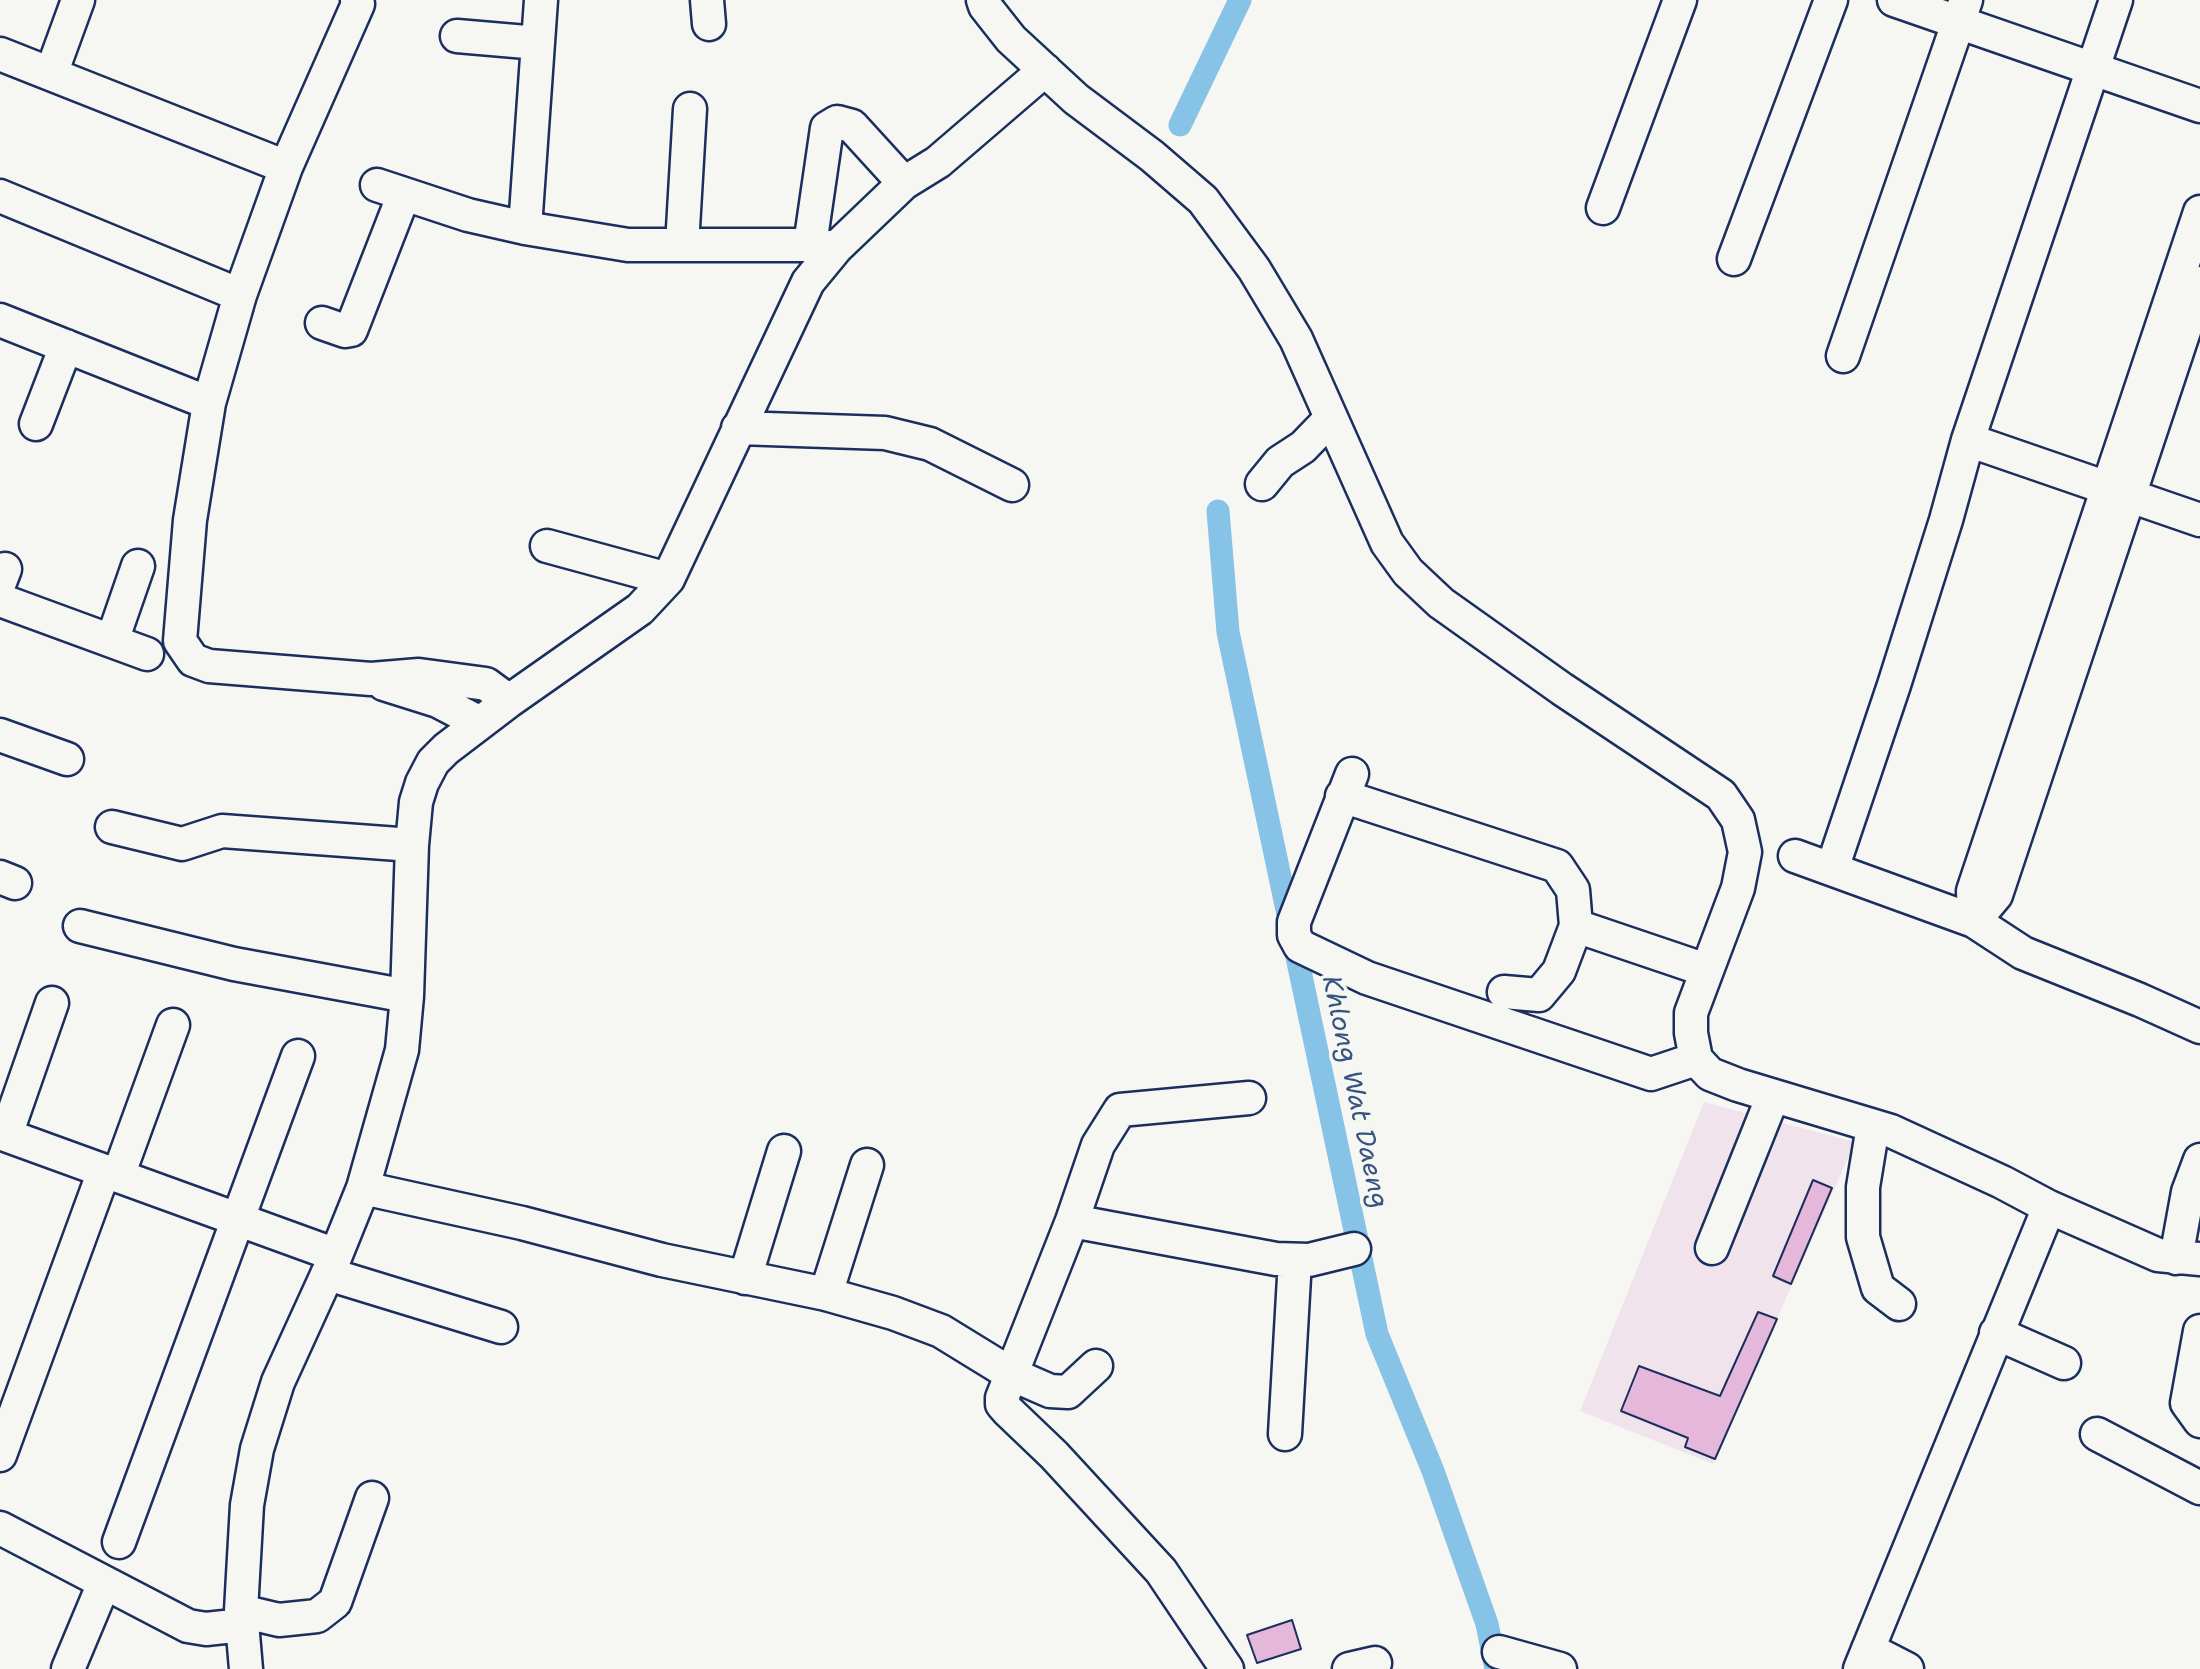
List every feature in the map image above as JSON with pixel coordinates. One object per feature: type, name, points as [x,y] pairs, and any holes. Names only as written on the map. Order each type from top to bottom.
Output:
[{"type":"street","points":[[51,74],[78,0]]},
{"type":"street","points":[[357,0],[358,4],[286,167],[240,295],[209,403],[190,520],[180,641],[193,660],[209,666],[371,679],[419,675],[486,684],[509,701]]},
{"type":"street","points":[[525,228],[541,0]]},
{"type":"street","points":[[983,0],[1011,39],[1081,103],[1152,156],[1203,200],[1254,269],[1296,339],[1387,543],[1408,572],[1440,603],[1562,689],[1721,795],[1738,820],[1745,852],[1738,888],[1691,1013],[1691,1034],[1696,1059],[1710,1074],[1891,1131],[2002,1182],[2049,1208],[2158,1255],[2188,1258],[2188,1192],[2200,1160]]},
{"type":"street","points":[[1603,208],[1680,0]]},
{"type":"street","points":[[1734,259],[1831,0]]},
{"type":"street","points":[[1894,0],[1962,11],[2094,69],[2200,106]]},
{"type":"street","points":[[1832,869],[1934,558],[1968,440],[2116,0]]},
{"type":"street","points":[[1843,356],[1962,11]]},
{"type":"street","points":[[457,36],[538,43]]},
{"type":"street","points":[[0,54],[286,167]]},
{"type":"street","points":[[322,323],[345,331],[351,330],[390,189],[468,215],[525,228],[628,245],[823,246],[904,183],[938,162],[1045,70]]},
{"type":"street","points":[[682,245],[690,110]]},
{"type":"street","points":[[246,1669],[242,1618],[247,1505],[257,1449],[278,1382],[332,1265],[363,1188],[402,1050],[416,802],[433,762],[509,701],[640,610],[668,579],[823,246],[827,128],[837,122],[852,126],[904,183]]},
{"type":"street","points":[[0,196],[240,295]]},
{"type":"street","points":[[1974,921],[1996,895],[2119,492],[2200,212]]},
{"type":"street","points":[[2119,492],[2200,283]]},
{"type":"street","points":[[0,320],[209,403]]},
{"type":"street","points":[[36,424],[66,346]]},
{"type":"street","points":[[1262,484],[1280,462],[1303,447],[1331,418]]},
{"type":"street","points":[[737,428],[885,433],[930,444],[1012,485]]},
{"type":"street","points":[[1968,440],[2200,520]]},
{"type":"street","points":[[547,546],[668,579]]},
{"type":"street","points":[[112,641],[138,566]]},
{"type":"street","points":[[0,600],[147,654]]},
{"type":"street","points":[[371,679],[418,697],[438,701],[480,723]]},
{"type":"street","points":[[0,735],[67,760]]},
{"type":"street","points":[[1504,992],[1539,995],[1559,971],[1576,926],[1573,890],[1558,866],[1347,785],[1294,922],[1294,935],[1300,946],[1367,978],[1651,1074],[1696,1059]]},
{"type":"street","points":[[112,827],[182,844],[222,831],[412,845]]},
{"type":"street","points":[[1795,856],[1974,921],[2023,953],[2200,1027]]},
{"type":"street","points":[[80,926],[234,964],[407,996]]},
{"type":"street","points":[[1576,926],[1706,970]]},
{"type":"street","points":[[52,1003],[3,1134],[237,1220],[332,1265],[501,1327]]},
{"type":"street","points":[[0,1455],[173,1025]]},
{"type":"street","points":[[119,1542],[298,1056]]},
{"type":"street","points":[[1712,1248],[1773,1096]]},
{"type":"street","points":[[1227,1669],[1161,1571],[1054,1455],[1002,1404],[1002,1398],[1072,1221],[1098,1145],[1120,1110],[1249,1097]]},
{"type":"street","points":[[1874,1126],[1863,1186],[1863,1237],[1878,1288],[1899,1304]]},
{"type":"street","points":[[745,1278],[784,1151]]},
{"type":"street","points":[[826,1294],[867,1166]]},
{"type":"street","points":[[363,1188],[522,1223],[662,1260],[826,1294],[893,1313],[941,1331],[1011,1374],[1050,1391],[1068,1392],[1096,1366]]},
{"type":"street","points":[[1907,1669],[1864,1659],[2049,1208]]},
{"type":"street","points":[[1072,1221],[1276,1259],[1309,1260],[1354,1249]]},
{"type":"street","points":[[1285,1434],[1296,1260]]},
{"type":"street","points":[[1996,1334],[2064,1363]]},
{"type":"street","points":[[2198,1346],[2187,1403],[2200,1421]]},
{"type":"street","points":[[2097,1434],[2200,1488]]},
{"type":"street","points":[[0,1528],[197,1629],[242,1618],[279,1620],[317,1616],[335,1602],[372,1498]]},
{"type":"street","points":[[68,1669],[104,1583]]},
{"type":"street","points":[[1499,1652],[1560,1669]]},
{"type":"shaded area","points":[[1704,1102],[1855,1142],[1713,1464],[1580,1411]]},
{"type":"building","points":[[1813,1180],[1832,1188],[1791,1284],[1773,1276]]},
{"type":"building","points":[[1758,1312],[1777,1319],[1715,1459],[1685,1447],[1688,1438],[1621,1411],[1639,1366],[1720,1396]]},
{"type":"building","points":[[1292,1620],[1301,1649],[1257,1663],[1247,1635]]},
{"type":"waterway","name":"Khlong Wat Daeng","points":[[1180,125],[1240,0]]},
{"type":"waterway","name":"Khlong Wat Daeng","points":[[1218,511],[1228,632],[1377,1334],[1433,1471],[1487,1624],[1496,1669]]}]
